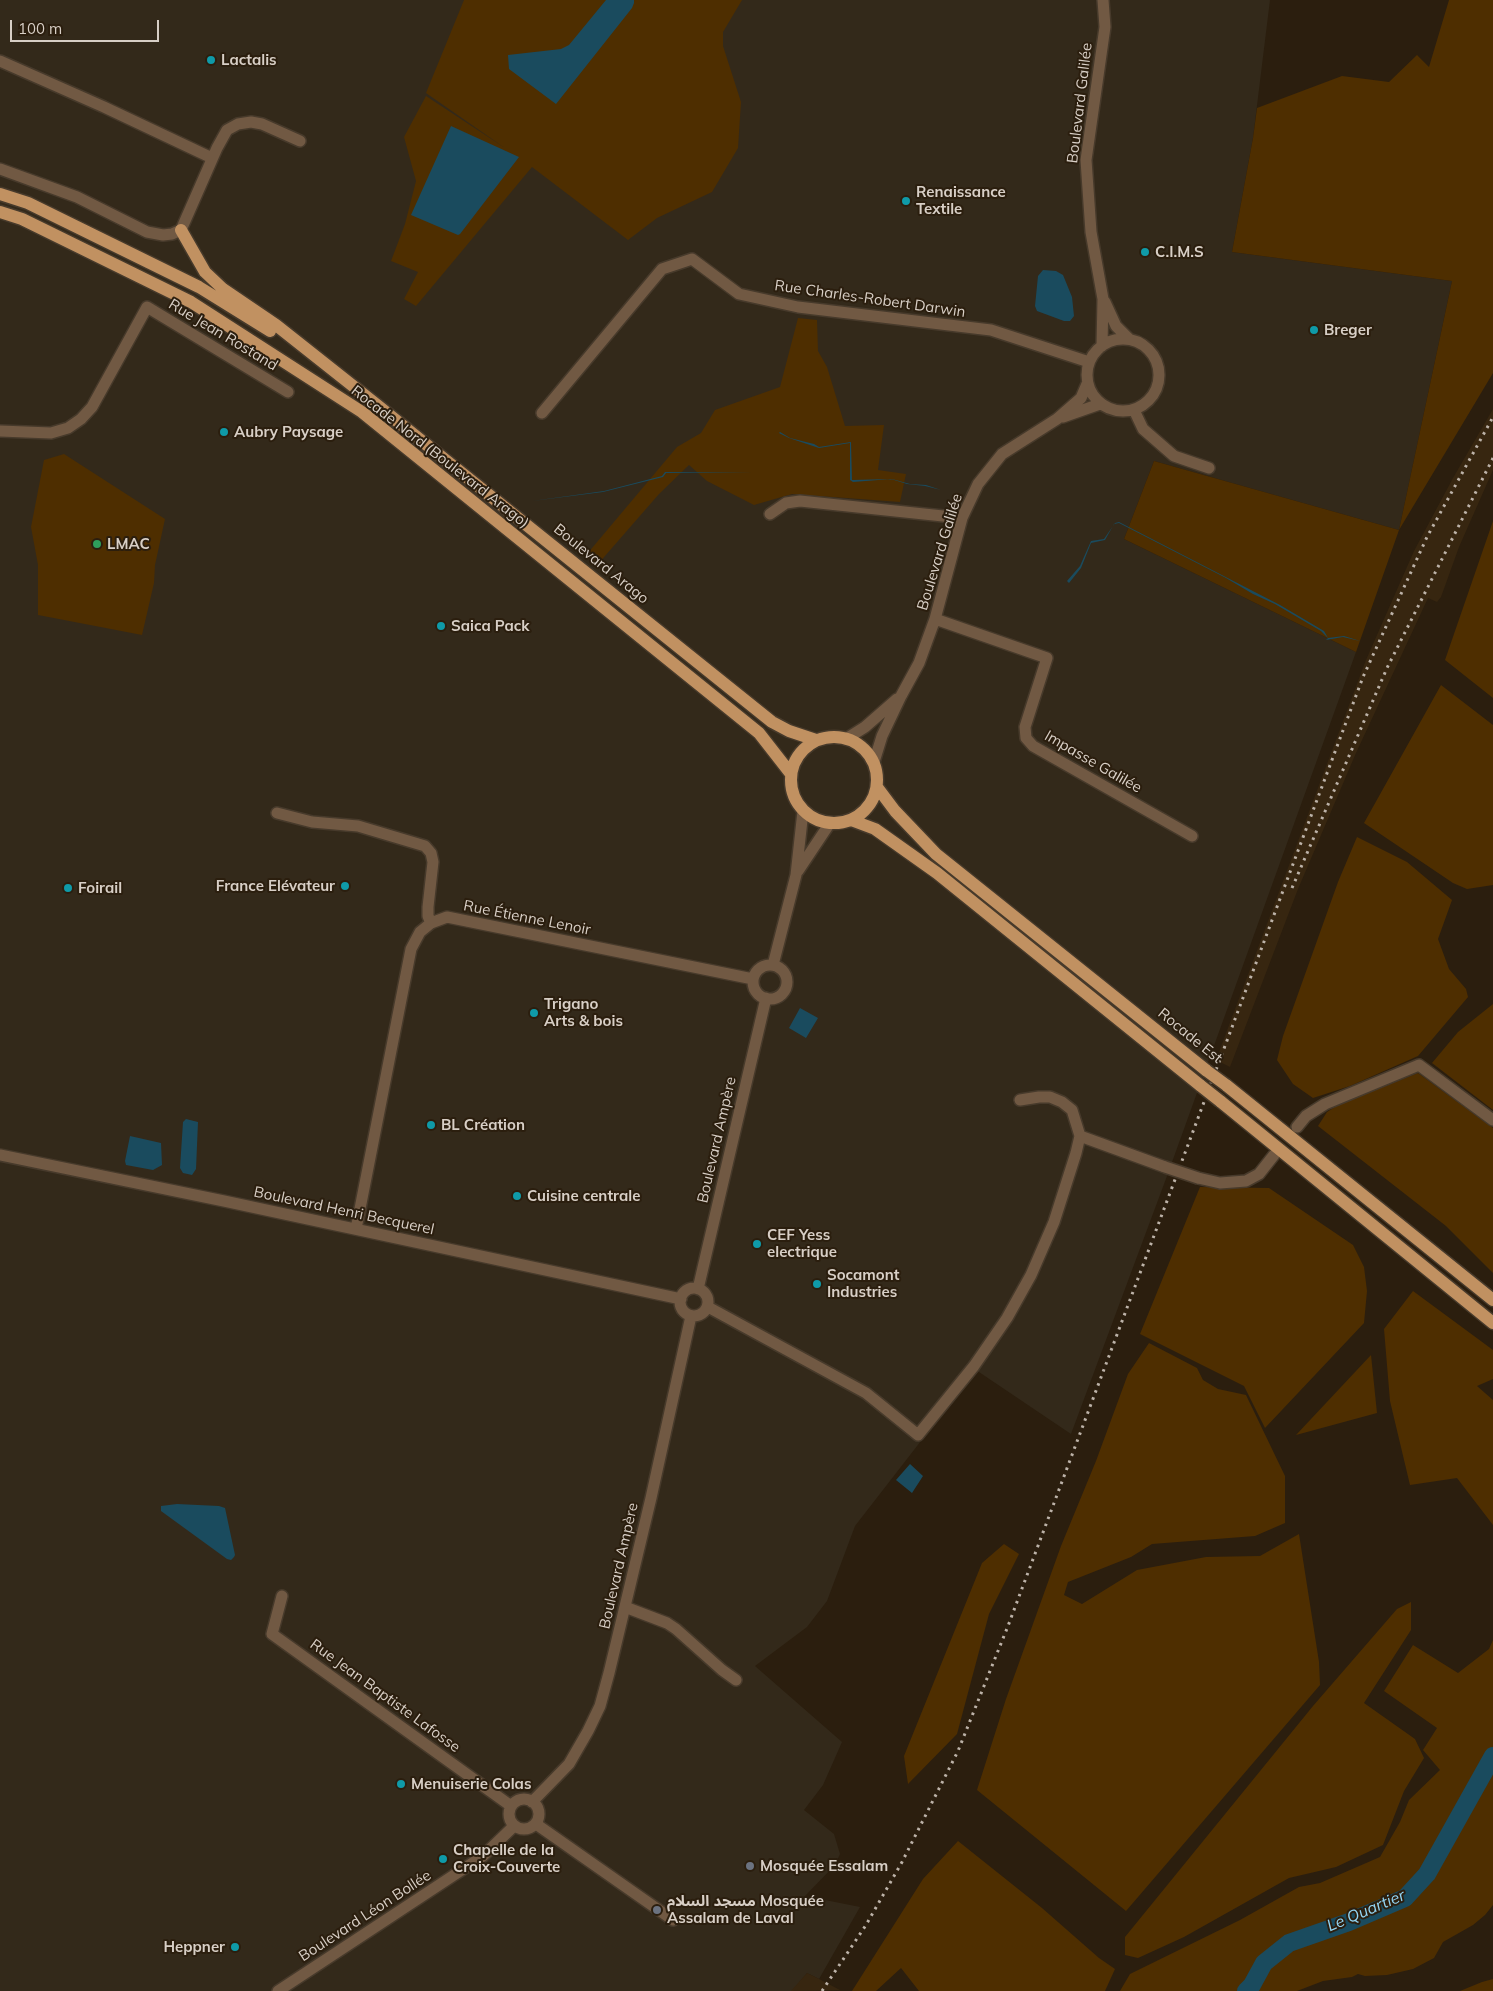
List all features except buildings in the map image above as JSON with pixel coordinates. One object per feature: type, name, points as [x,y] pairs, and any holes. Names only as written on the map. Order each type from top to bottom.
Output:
[{"type":"main road","points":[[0,194],[28,204],[199,287],[325,366]]},
{"type":"main road","name":"Rocade Nord (Boulevard Arago)","points":[[0,212],[22,219],[191,302],[362,412],[759,733],[791,774]]},
{"type":"main road","points":[[181,230],[205,272],[223,289],[276,325],[325,366]]},
{"type":"main road","name":"Boulevard Arago","points":[[325,366],[377,405],[772,722],[789,731],[816,740]]},
{"type":"main road","points":[[828,737],[846,738],[863,747],[874,762],[877,772],[877,787],[872,801],[864,812],[851,820],[839,824],[814,819],[803,811],[795,800],[791,787],[791,774],[795,760],[804,748],[816,740],[828,737]]},
{"type":"main road","name":"Rocade Est","points":[[877,787],[895,811],[936,854],[1493,1300]]},
{"type":"main road","points":[[851,820],[875,829],[937,873],[1493,1323]]},
{"type":"street","name":"Boulevard Galilée","points":[[1102,346],[1103,298],[1091,232],[1086,160],[1105,27],[1103,0]]},
{"type":"street","points":[[0,61],[212,158]]},
{"type":"street","points":[[0,168],[77,197],[147,232],[163,235],[181,230],[212,158],[227,130],[238,124],[250,122],[262,124],[300,140]]},
{"type":"street","name":"Rue Charles-Robert Darwin","points":[[542,413],[662,269],[692,260],[739,294],[798,308],[991,330],[1089,362]]},
{"type":"street","name":"Boulevard Galilée","points":[[1103,298],[1116,326],[1129,339]]},
{"type":"street","name":"Rue Jean Rostand","points":[[0,431],[51,433],[68,428],[81,419],[92,407],[147,307],[288,392]]},
{"type":"street","points":[[1119,339],[1129,339],[1146,346],[1153,355],[1158,365],[1160,376],[1158,388],[1144,406],[1122,412],[1110,410],[1100,404],[1092,395],[1087,384],[1086,373],[1094,353],[1102,346],[1119,339]]},
{"type":"street","name":"Boulevard Galilée","points":[[874,762],[882,736],[900,696],[919,663],[935,619],[962,518],[978,484],[1002,454],[1057,419],[1082,398],[1087,384]]},
{"type":"street","name":"Boulevard Galilée","points":[[1057,419],[1100,404]]},
{"type":"street","points":[[1134,410],[1143,429],[1174,456],[1209,468]]},
{"type":"street","points":[[770,514],[786,503],[800,501],[962,518]]},
{"type":"street","name":"Impasse Galilée","points":[[935,619],[1047,658],[1025,727],[1026,738],[1033,746],[1192,836]]},
{"type":"street","name":"Boulevard Galilée","points":[[846,738],[865,727],[900,696]]},
{"type":"street","points":[[773,965],[796,875],[803,811]]},
{"type":"street","points":[[277,813],[312,822],[358,826],[425,846],[431,853],[433,862],[428,907],[428,916],[431,923],[420,932],[411,949],[356,1229]]},
{"type":"street","points":[[796,875],[830,823]]},
{"type":"street","name":"Rue Étienne Lenoir","points":[[431,923],[448,917],[753,979]]},
{"type":"street","points":[[773,965],[785,974],[787,984],[782,994],[777,997],[766,998],[758,993],[753,984],[753,979],[762,967],[773,965]]},
{"type":"street","name":"Boulevard Ampère","points":[[698,1289],[766,998]]},
{"type":"street","points":[[1297,1127],[1306,1116],[1325,1104],[1419,1065],[1493,1120]]},
{"type":"street","points":[[708,1307],[866,1393],[918,1435],[974,1366],[1007,1318],[1031,1275],[1054,1222],[1080,1136],[1072,1110],[1062,1102],[1050,1097],[1020,1100]]},
{"type":"street","points":[[1080,1136],[1165,1167],[1220,1184],[1246,1181],[1259,1174],[1274,1155]]},
{"type":"street","name":"Boulevard Henri Becquerel","points":[[0,1155],[681,1299]]},
{"type":"street","points":[[698,1289],[706,1294],[708,1307],[699,1316],[691,1316],[681,1308],[681,1299],[685,1292],[698,1289]]},
{"type":"street","name":"Boulevard Ampère","points":[[532,1802],[568,1764],[588,1731],[600,1706],[610,1673],[691,1316]]},
{"type":"street","name":"Rue Jean Baptiste Lafosse","points":[[282,1596],[272,1634],[511,1806]]},
{"type":"street","points":[[625,1607],[667,1623],[736,1680]]},
{"type":"street","points":[[523,1799],[532,1802],[538,1809],[539,1814],[536,1824],[523,1830],[514,1826],[509,1819],[509,1810],[514,1802],[523,1799]]},
{"type":"street","points":[[536,1824],[673,1920]]},
{"type":"street","name":"Boulevard Léon Bollée","points":[[278,1991],[482,1856],[514,1826]]},
{"type":"shaded area","points":[[0,0],[1270,0],[1253,138],[1232,252],[1452,281],[1399,530],[1154,461],[1124,539],[1356,652],[1167,1176],[1071,1434],[976,1370],[855,1526],[827,1601],[807,1627],[755,1666],[842,1742],[823,1785],[804,1810],[834,1834],[840,1854],[835,1865],[805,1896],[860,1907],[819,1979],[807,1973],[792,1991],[0,1991]]},
{"type":"shaded area","points":[[464,0],[742,0],[723,32],[723,46],[741,102],[738,148],[712,192],[657,218],[628,240],[532,167],[416,306],[404,299],[418,272],[391,261],[405,224],[416,181],[404,137],[426,96],[505,148],[426,93]]},
{"type":"shaded area","points":[[1449,0],[1493,0],[1493,373],[1399,530],[1452,281],[1232,252],[1257,108],[1342,76],[1389,82],[1417,55],[1429,67]]},
{"type":"shaded area","points":[[798,318],[817,320],[818,351],[827,367],[845,426],[884,425],[878,470],[906,474],[900,502],[792,494],[754,505],[707,481],[689,465],[659,494],[598,564],[587,554],[677,447],[701,433],[715,410],[780,387]]},
{"type":"shaded area","points":[[1493,409],[1493,470],[1459,547],[1441,597],[1437,602],[1428,598],[1356,753],[1298,889],[1230,1067],[1216,1060],[1366,660],[1414,551]]},
{"type":"shaded area","name":"LMAC","points":[[64,454],[165,519],[155,565],[154,583],[142,635],[38,615],[38,565],[31,527],[44,460]]},
{"type":"shaded area","points":[[1154,461],[1399,530],[1356,652],[1124,539]]},
{"type":"shaded area","points":[[1493,521],[1493,698],[1445,660]]},
{"type":"shaded area","points":[[1441,685],[1493,725],[1493,885],[1467,889],[1453,883],[1364,823]]},
{"type":"shaded area","points":[[1357,837],[1407,862],[1452,900],[1438,939],[1449,969],[1466,989],[1468,997],[1418,1056],[1350,1086],[1313,1098],[1293,1084],[1277,1060],[1283,1036],[1338,882]]},
{"type":"shaded area","points":[[1493,1004],[1493,1110],[1432,1063],[1458,1032]]},
{"type":"shaded area","points":[[1418,1073],[1493,1128],[1493,1273],[1446,1226],[1318,1126],[1327,1112],[1338,1105]]},
{"type":"shaded area","points":[[1200,1187],[1269,1188],[1353,1245],[1364,1267],[1367,1291],[1364,1323],[1265,1428],[1244,1386],[1140,1334]]},
{"type":"shaded area","points":[[1413,1291],[1493,1350],[1493,1379],[1477,1386],[1493,1400],[1493,1525],[1457,1478],[1410,1485],[1390,1401],[1384,1329]]},
{"type":"shaded area","points":[[1149,1343],[1197,1368],[1203,1380],[1218,1389],[1246,1395],[1285,1476],[1285,1523],[1255,1536],[1152,1544],[1131,1557],[1068,1582],[1064,1595],[1082,1604],[1137,1570],[1206,1557],[1260,1556],[1299,1534],[1319,1662],[1320,1685],[1126,1911],[977,1790],[1006,1699],[1061,1546],[1096,1461],[1128,1374]]},
{"type":"shaded area","points":[[1371,1355],[1377,1413],[1296,1435]]},
{"type":"shaded area","points":[[1004,1544],[1019,1554],[989,1614],[957,1734],[908,1784],[904,1756],[982,1563]]},
{"type":"shaded area","points":[[1411,1602],[1411,1630],[1364,1703],[1415,1739],[1424,1758],[1404,1791],[1383,1845],[1336,1867],[1289,1878],[1184,1937],[1138,1958],[1125,1955],[1125,1937],[1313,1706],[1397,1609]]},
{"type":"shaded area","points":[[1493,1640],[1493,1905],[1485,1915],[1473,1925],[1443,1942],[1434,1958],[1413,1969],[1387,1975],[1365,1976],[1358,1974],[1352,1977],[1323,1981],[1297,1991],[1120,1991],[1130,1974],[1240,1920],[1299,1887],[1320,1883],[1380,1857],[1400,1822],[1409,1800],[1440,1770],[1423,1750],[1437,1728],[1384,1691],[1413,1645],[1458,1673],[1489,1649]]},
{"type":"shaded area","points":[[958,1841],[1042,1908],[1099,1958],[1115,1969],[1105,1991],[919,1991],[901,1968],[876,1991],[852,1991],[923,1879]]},
{"type":"shaded area","points":[[807,1973],[819,1979],[840,1990],[791,1991]]},
{"type":"shaded area","points":[[1493,1979],[1493,1991],[1460,1991],[1482,1982]]},
{"type":"water","points":[[606,0],[634,0],[634,3],[556,104],[509,69],[508,55],[561,49],[569,45]]},
{"type":"water","points":[[451,126],[519,157],[458,235],[411,215]]},
{"type":"water","points":[[1043,270],[1056,271],[1063,275],[1072,297],[1074,316],[1070,321],[1064,321],[1037,311],[1035,306],[1038,276]]},
{"type":"water","points":[[780,432],[790,438],[819,447],[851,442],[852,480],[891,479],[853,482],[850,480],[850,443],[819,448],[789,438]]},
{"type":"water","points":[[665,472],[752,473],[666,473],[663,477],[603,492],[532,501],[604,491],[662,476]]},
{"type":"water","points":[[891,479],[910,484],[926,485],[941,490],[907,484]]},
{"type":"water","points":[[1119,522],[1280,605],[1324,631],[1328,638],[1321,631],[1275,604],[1119,523],[1114,524]]},
{"type":"water","points":[[1113,526],[1105,540],[1091,543],[1081,568],[1069,583],[1067,581],[1080,566],[1091,541],[1104,539]]},
{"type":"water","points":[[1344,636],[1360,641],[1343,637],[1326,640],[1328,638]]},
{"type":"water","points":[[800,1008],[818,1018],[806,1038],[789,1028]]},
{"type":"water","points":[[186,1119],[198,1122],[196,1169],[192,1175],[183,1173],[180,1168],[183,1122]]},
{"type":"water","points":[[130,1136],[161,1143],[162,1165],[153,1170],[126,1165],[125,1161]]},
{"type":"water","points":[[910,1464],[923,1476],[912,1493],[896,1480]]},
{"type":"water","points":[[177,1504],[225,1508],[234,1557],[231,1560],[227,1559],[161,1511],[161,1506]]},
{"type":"waterway","name":"Le Quartier","points":[[1246,1991],[1252,1985],[1264,1963],[1289,1943],[1349,1922],[1405,1898],[1427,1874],[1493,1756]]},
{"type":"railway","points":[[822,1991],[866,1925],[902,1862],[958,1751],[1008,1626],[1363,677],[1427,537],[1493,417]]},
{"type":"railway","points":[[1292,888],[1387,668],[1493,458]]},
{"type":"place","name":"Lactalis","points":[[211,60]]},
{"type":"place","name":"Renaissance Textile","points":[[906,201]]},
{"type":"place","name":"C.I.M.S","points":[[1145,252]]},
{"type":"place","name":"Breger","points":[[1314,330]]},
{"type":"place","name":"Aubry Paysage","points":[[224,432]]},
{"type":"place","name":"LMAC","points":[[97,544]]},
{"type":"place","name":"Saica Pack","points":[[441,626]]},
{"type":"place","name":"France Elévateur","points":[[345,886]]},
{"type":"place","name":"Foirail","points":[[68,888]]},
{"type":"place","name":"Trigano Arts & bois","points":[[534,1013]]},
{"type":"place","name":"BL Création","points":[[431,1125]]},
{"type":"place","name":"Cuisine centrale","points":[[517,1196]]},
{"type":"place","name":"CEF Yess electrique","points":[[757,1244]]},
{"type":"place","name":"Socamont Industries","points":[[817,1284]]},
{"type":"place","name":"Menuiserie Colas","points":[[401,1784]]},
{"type":"place","name":"Chapelle de la Croix-Couverte","points":[[443,1859]]},
{"type":"place","name":"Mosquée Essalam","points":[[750,1866]]},
{"type":"place","name":"مسجد السلام Mosquée Assalam de Laval","points":[[657,1910]]},
{"type":"place","name":"Heppner","points":[[235,1947]]}]
